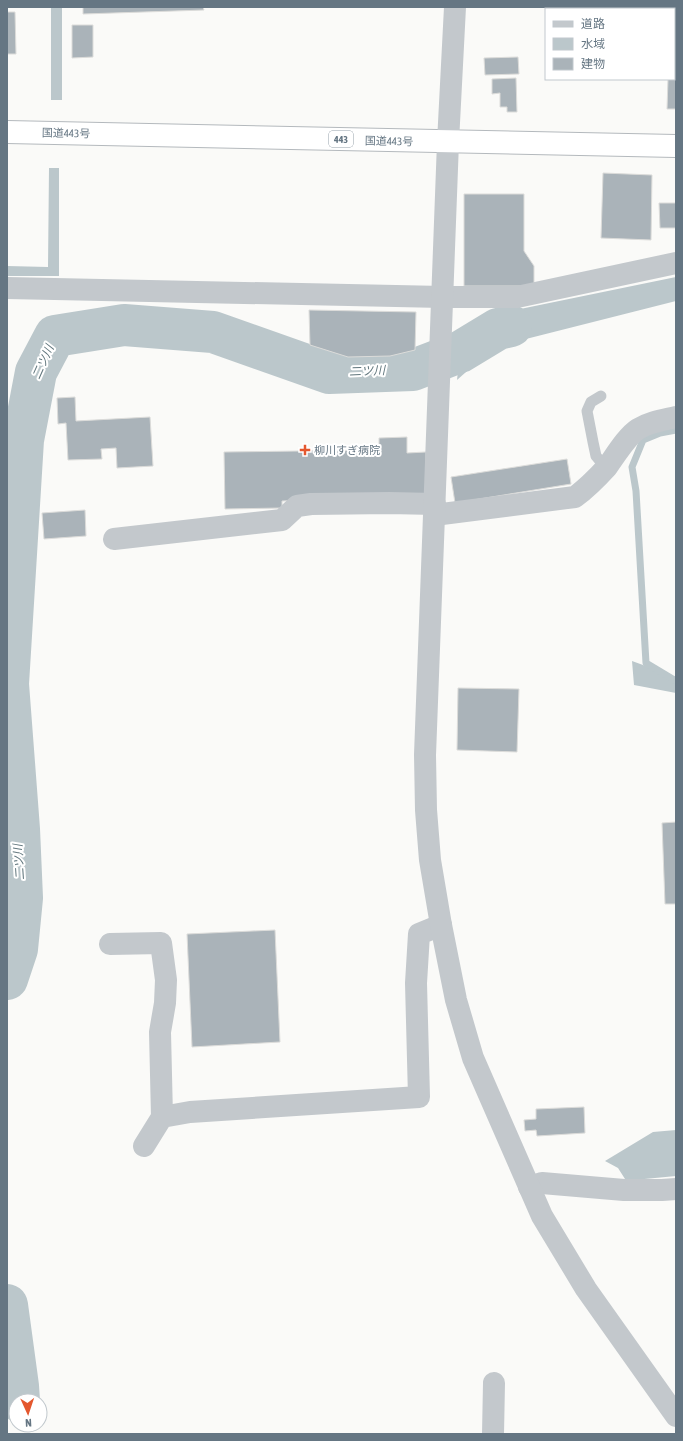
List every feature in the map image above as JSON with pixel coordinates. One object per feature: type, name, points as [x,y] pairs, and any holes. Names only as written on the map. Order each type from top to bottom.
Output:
[{"type":"highway","name":"国道443号","points":[[7,132],[676,146]]},
{"type":"street","points":[[455,7],[448,142],[425,755],[426,810],[430,860],[456,1000],[473,1058],[529,1187],[542,1216],[586,1289],[676,1416]]},
{"type":"street","points":[[7,288],[443,297],[517,297],[676,263]]},
{"type":"street","points":[[114,540],[282,520],[297,506],[311,504],[390,503],[434,510],[575,497],[587,488],[606,468],[622,446],[637,430],[656,421],[676,421]]},
{"type":"street","points":[[162,1117],[190,1112],[419,1097],[416,983],[419,934],[441,925]]},
{"type":"street","points":[[110,944],[161,942],[166,980],[165,1003],[160,1032],[162,1117],[144,1146]]},
{"type":"street","points":[[529,1187],[542,1182],[624,1190],[676,1189]]},
{"type":"street","points":[[493,1434],[494,1383]]},
{"type":"lane","points":[[601,396],[591,402],[587,411],[596,456],[606,468]]},
{"type":"water","points":[[51,7],[62,7],[62,100],[51,100]]},
{"type":"water","points":[[49,168],[59,168],[59,276],[7,276],[7,266],[48,267]]},
{"type":"water","points":[[676,277],[676,301],[518,341],[475,364],[457,380],[462,334],[506,312]]},
{"type":"water","points":[[632,661],[676,677],[676,693],[634,685]]},
{"type":"water","points":[[676,1130],[676,1176],[634,1180],[625,1179],[618,1168],[605,1161],[653,1132]]},
{"type":"building","points":[[83,7],[203,7],[204,10],[83,14]]},
{"type":"building","points":[[676,7],[676,109],[667,109],[668,80],[675,80],[675,8],[653,8]]},
{"type":"building","points":[[7,12],[15,12],[16,54],[7,54]]},
{"type":"building","points":[[72,25],[93,25],[93,57],[72,58]]},
{"type":"building","points":[[518,57],[519,74],[485,75],[484,58]]},
{"type":"building","points":[[516,78],[517,112],[507,112],[507,107],[500,107],[500,93],[492,94],[492,79]]},
{"type":"building","points":[[603,173],[652,175],[651,240],[601,238]]},
{"type":"building","points":[[464,194],[524,194],[524,251],[534,266],[534,286],[464,286]]},
{"type":"building","points":[[659,203],[676,203],[676,228],[660,228]]},
{"type":"building","points":[[309,310],[416,312],[415,350],[390,356],[348,357],[310,345]]},
{"type":"building","points":[[75,397],[76,421],[150,417],[153,466],[117,468],[116,448],[101,449],[102,459],[68,460],[66,423],[58,424],[57,398]]},
{"type":"building","points":[[407,437],[407,453],[426,452],[426,495],[282,501],[282,508],[225,509],[224,452],[379,450],[379,438]]},
{"type":"building","points":[[567,459],[571,484],[455,503],[451,477]]},
{"type":"building","points":[[85,510],[86,536],[44,539],[42,513]]},
{"type":"building","points":[[458,688],[519,689],[517,752],[457,750]]},
{"type":"building","points":[[676,822],[676,904],[665,904],[662,823]]},
{"type":"building","points":[[275,930],[280,1042],[192,1047],[187,934]]},
{"type":"building","points":[[584,1107],[585,1133],[537,1136],[536,1130],[525,1131],[524,1120],[536,1119],[536,1109]]},
{"type":"waterway","name":"二ツ川","points":[[7,979],[17,949],[22,898],[19,829],[8,684],[23,440],[36,372],[55,336],[124,325],[213,332],[329,373],[413,370],[460,352],[498,329],[511,326]]},
{"type":"waterway","points":[[676,430],[660,433],[643,440],[632,467],[636,491],[646,663],[676,681]]},
{"type":"waterway","name":"二ツ川","points":[[7,1305],[18,1393]]},
{"type":"place","name":"柳川すぎ病院","points":[[305,450]]}]
